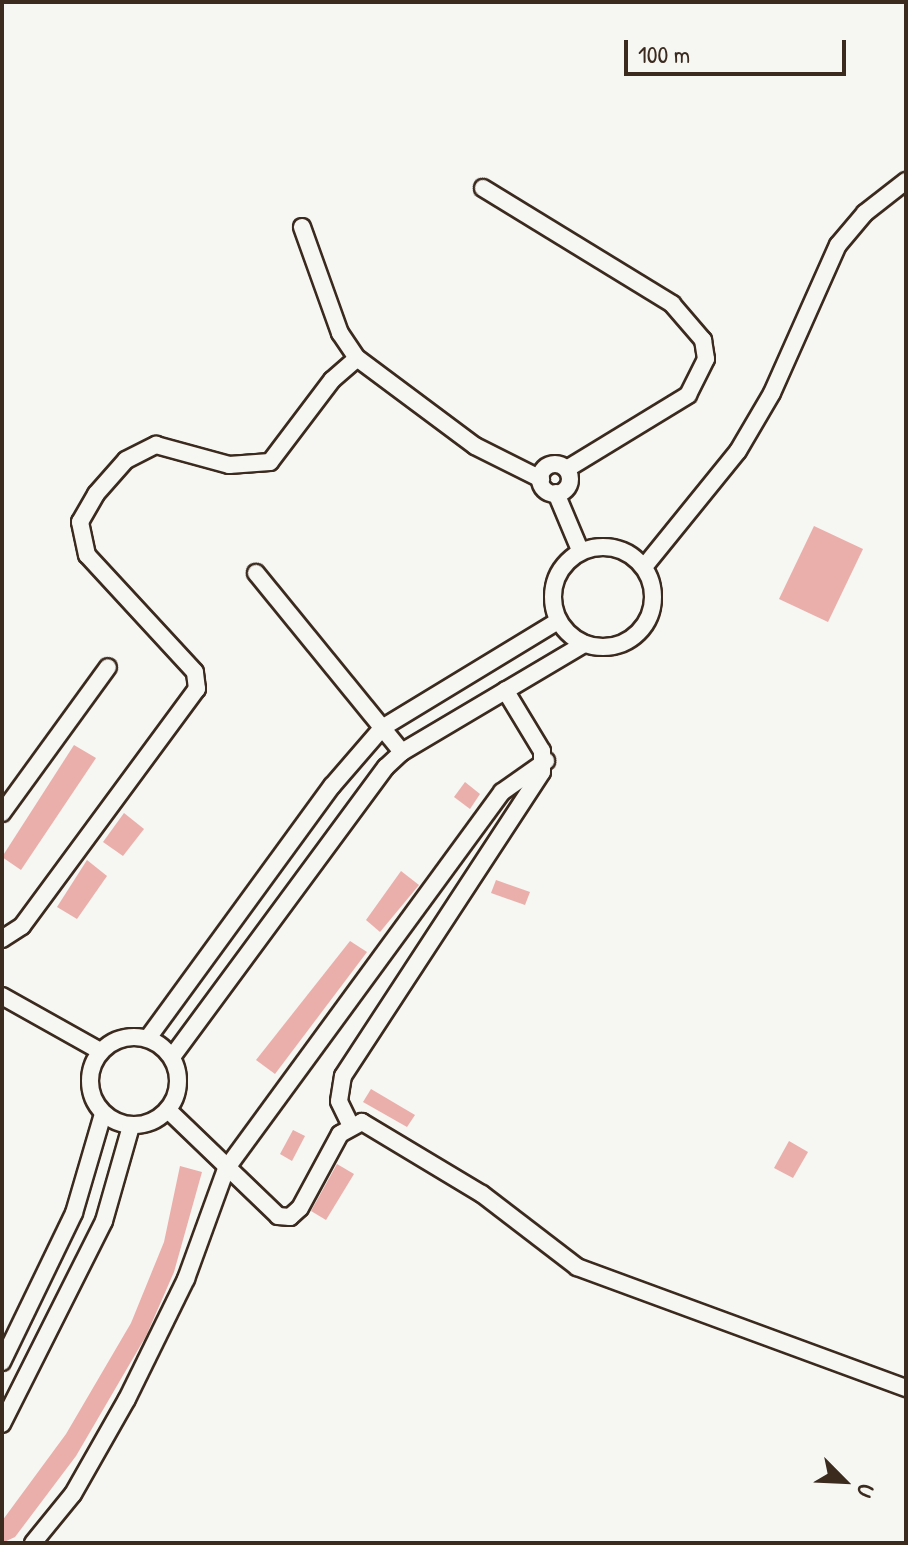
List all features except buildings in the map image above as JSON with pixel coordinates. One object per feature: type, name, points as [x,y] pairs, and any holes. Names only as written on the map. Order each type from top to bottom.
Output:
[{"type":"street","points":[[644,567],[738,451],[772,393],[838,245],[865,213],[898,198],[906,181]]},
{"type":"street","points":[[483,188],[672,304],[703,340],[706,359],[688,395],[567,469]]},
{"type":"street","points":[[302,227],[340,333],[357,358],[475,446],[541,479],[549,492],[556,493],[569,485],[567,469]]},
{"type":"street","points":[[2,939],[22,926],[197,689],[195,672],[87,555],[80,522],[96,494],[126,460],[156,445],[229,465],[270,462],[332,380],[357,358]]},
{"type":"street","points":[[541,479],[554,464],[567,469]]},
{"type":"street","points":[[556,493],[580,550]]},
{"type":"street","points":[[103,1114],[131,1126],[151,1123],[168,1110],[177,1094],[172,1057],[364,790],[402,752],[584,644],[618,644],[646,623],[653,605],[644,567],[626,551],[603,545],[580,550],[560,569],[552,595],[558,621],[584,644]]},
{"type":"street","points":[[256,573],[402,752]]},
{"type":"street","points":[[148,1038],[332,786],[382,728],[558,621]]},
{"type":"street","points":[[2,813],[108,667]]},
{"type":"street","points":[[505,690],[546,761]]},
{"type":"street","points":[[350,1124],[339,1101],[343,1076],[546,761]]},
{"type":"street","points":[[33,1543],[73,1494],[127,1399],[186,1279],[226,1169],[502,792],[546,761]]},
{"type":"street","points":[[2,996],[100,1051]]},
{"type":"street","points":[[2,1362],[74,1213],[103,1114],[89,1083],[100,1051],[122,1038],[148,1038],[172,1057]]},
{"type":"street","points":[[168,1110],[266,1209],[290,1217],[350,1124]]},
{"type":"street","points":[[350,1124],[372,1127],[449,1173],[577,1267],[906,1388]]},
{"type":"street","points":[[2,1424],[104,1221],[131,1126]]}]
